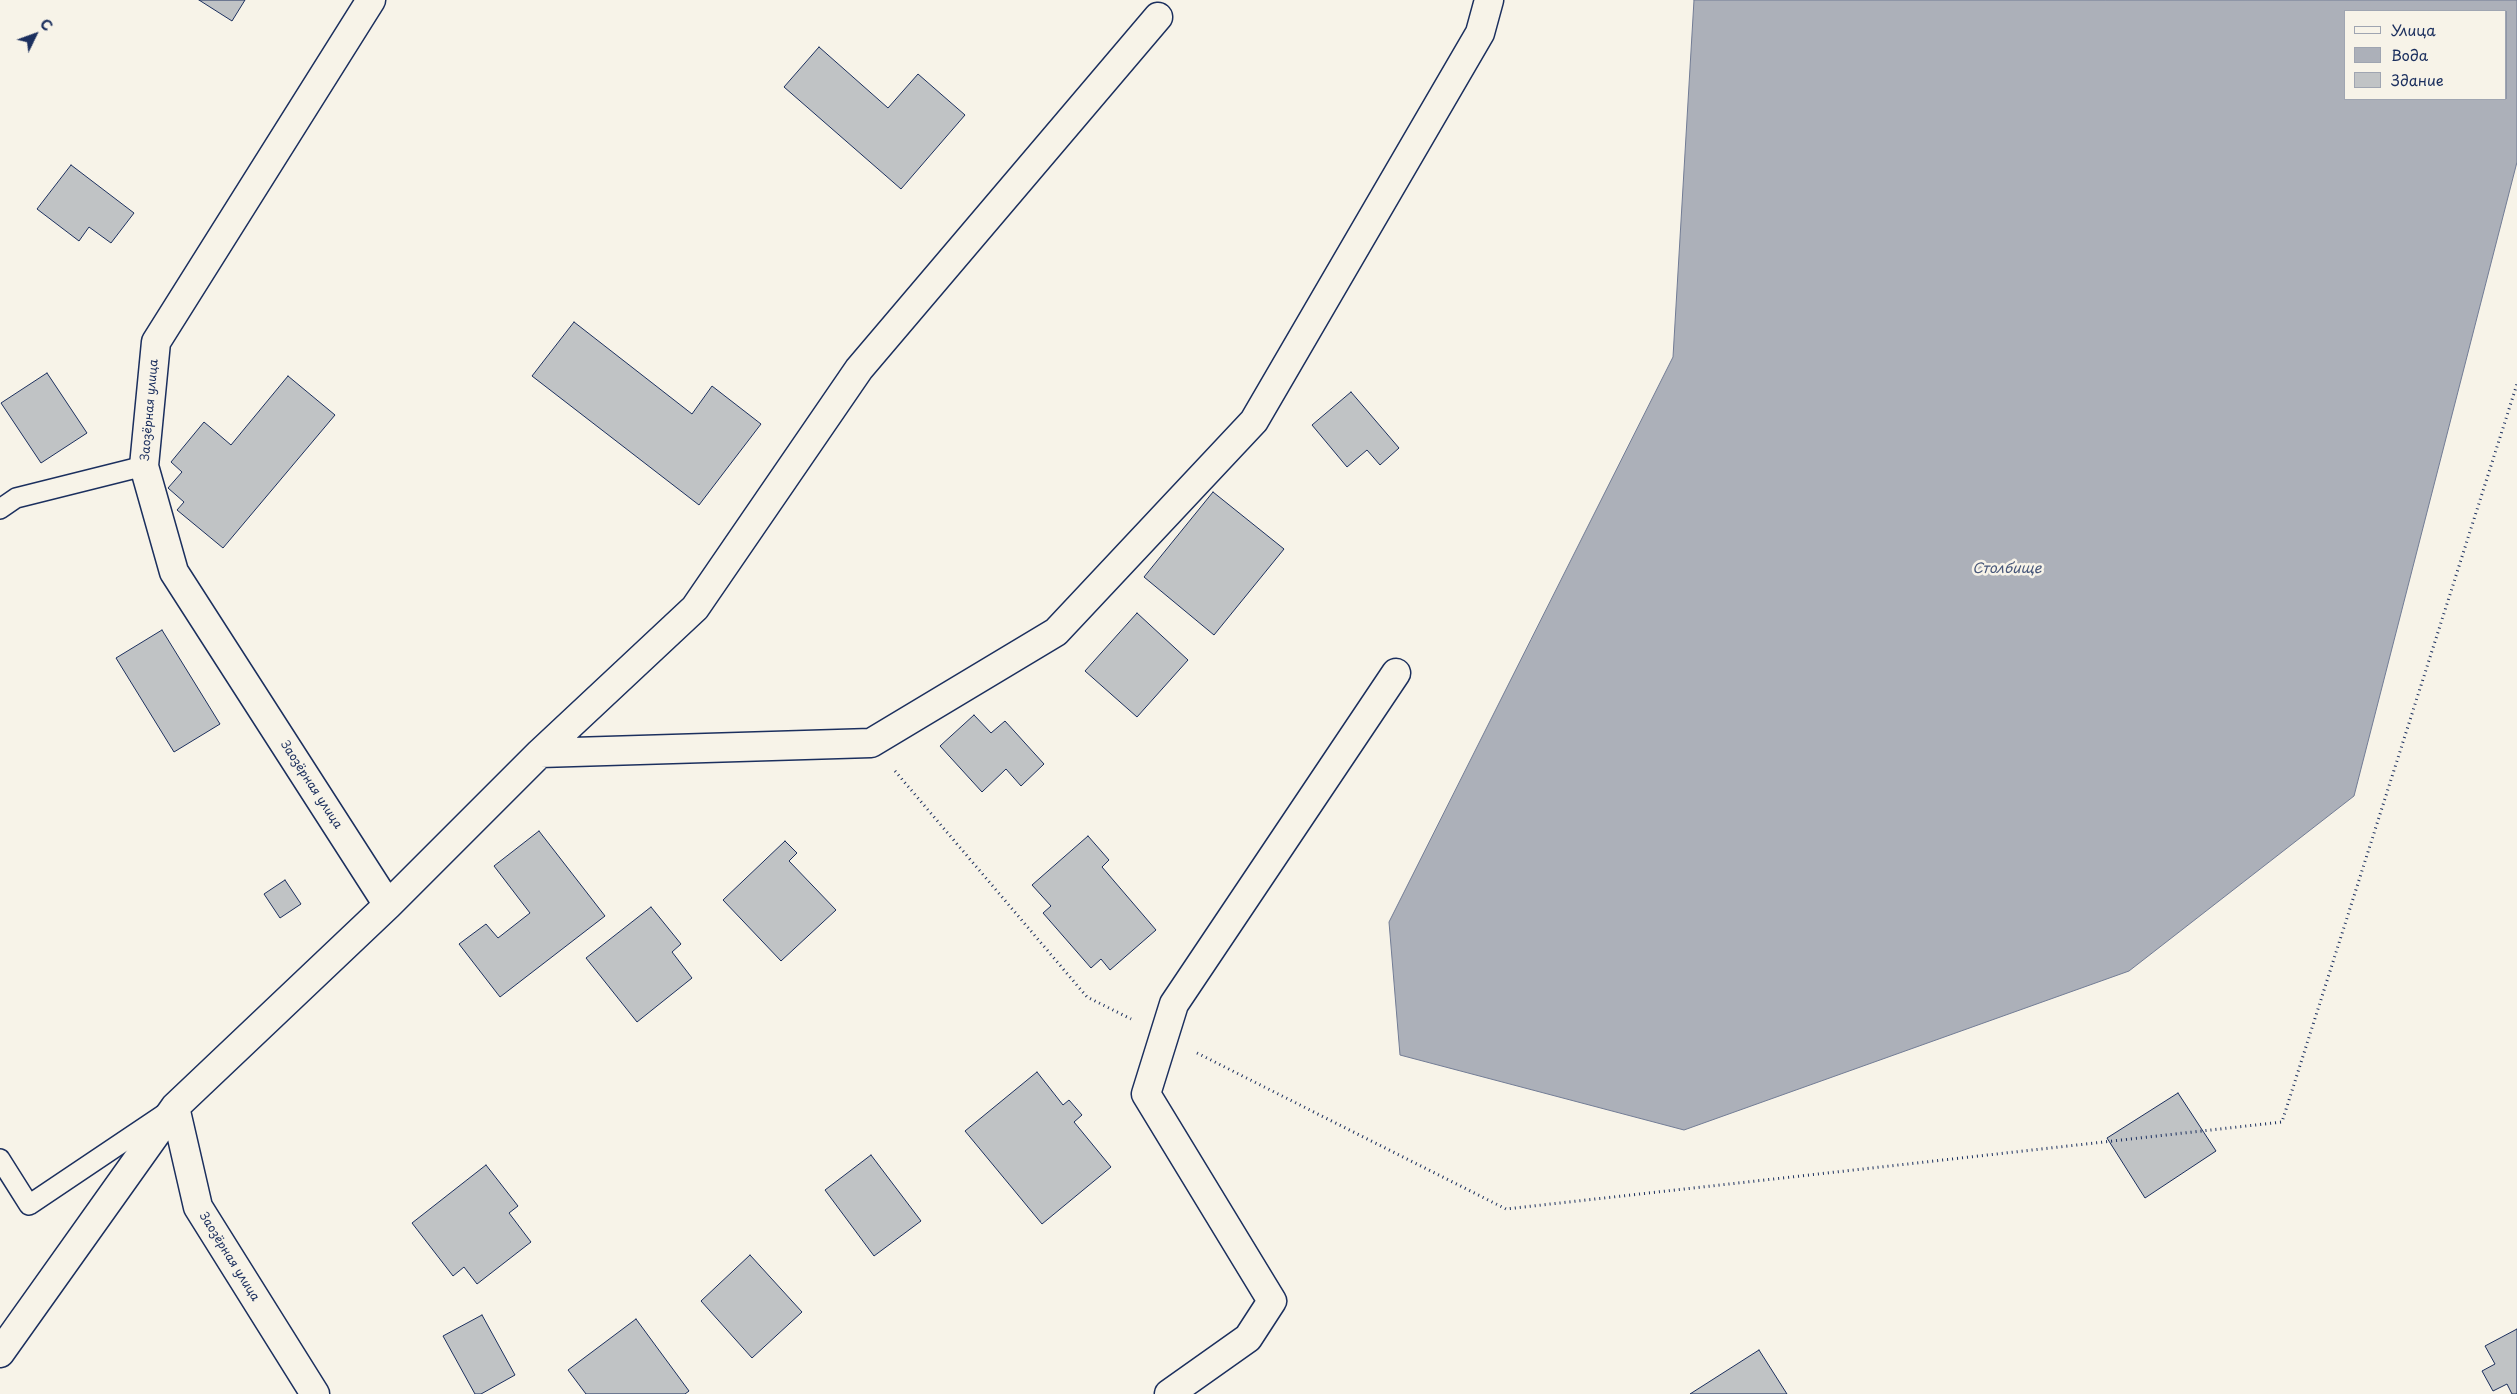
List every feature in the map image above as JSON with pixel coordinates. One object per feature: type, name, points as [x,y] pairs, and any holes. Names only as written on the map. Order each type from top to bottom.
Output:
[{"type":"street","name":"Заозёрная улица","points":[[371,0],[156,342],[144,466],[174,572],[388,905]]},
{"type":"street","points":[[540,753],[871,743],[1056,632],[1254,421],[1480,33],[1489,0]]},
{"type":"street","points":[[0,1353],[175,1107],[388,905],[540,753],[695,608],[859,370],[1158,17]]},
{"type":"street","points":[[1169,1394],[1248,1338],[1272,1302],[1146,1094],[1174,1004],[1396,673]]},
{"type":"street","name":"Заозёрная улица","points":[[175,1107],[198,1206],[315,1394]]},
{"type":"lane","points":[[0,509],[16,498],[144,466]]},
{"type":"lane","points":[[0,1159],[28,1205],[175,1107]]},
{"type":"path","points":[[1194,1051],[1506,1209],[2282,1122],[2517,384]]},
{"type":"path","points":[[871,743],[1087,997],[1132,1020]]},
{"type":"water","name":"Столбище","points":[[1694,0],[2517,0],[2517,162],[2354,796],[2129,971],[1684,1130],[1400,1055],[1389,922],[1673,357]]},
{"type":"building","points":[[199,0],[245,0],[232,21]]},
{"type":"building","points":[[819,47],[888,108],[918,74],[965,115],[901,189],[784,87]]},
{"type":"building","points":[[71,165],[134,213],[111,243],[89,227],[79,241],[37,209]]},
{"type":"building","points":[[574,322],[692,414],[712,386],[761,424],[699,505],[532,376]]},
{"type":"building","points":[[47,373],[87,433],[41,463],[1,403]]},
{"type":"building","points":[[288,376],[335,415],[223,548],[177,510],[184,502],[168,488],[182,472],[171,462],[204,422],[231,445]]},
{"type":"building","points":[[1351,392],[1399,448],[1380,465],[1367,450],[1347,467],[1312,425]]},
{"type":"building","points":[[1213,492],[1284,549],[1214,635],[1144,577]]},
{"type":"building","points":[[1137,613],[1188,660],[1137,717],[1085,671]]},
{"type":"building","points":[[162,630],[220,724],[174,752],[116,658]]},
{"type":"building","points":[[974,715],[991,733],[1005,721],[1044,764],[1021,786],[1006,769],[982,792],[940,746]]},
{"type":"building","points":[[539,831],[605,916],[500,997],[459,944],[486,924],[498,938],[530,913],[494,866]]},
{"type":"building","points":[[1088,836],[1109,860],[1102,867],[1156,930],[1110,970],[1101,959],[1091,968],[1043,913],[1051,906],[1032,885]]},
{"type":"building","points":[[785,841],[797,853],[789,861],[836,910],[781,961],[723,900]]},
{"type":"building","points":[[285,880],[301,904],[280,918],[264,894]]},
{"type":"building","points":[[651,907],[681,944],[672,952],[692,978],[637,1022],[586,958]]},
{"type":"building","points":[[1037,1072],[1063,1105],[1069,1100],[1082,1115],[1074,1122],[1111,1167],[1042,1224],[965,1131]]},
{"type":"building","points":[[2178,1093],[2216,1151],[2145,1198],[2107,1138]]},
{"type":"building","points":[[871,1155],[921,1221],[874,1256],[825,1190]]},
{"type":"building","points":[[486,1165],[518,1206],[509,1213],[531,1242],[477,1284],[464,1267],[453,1276],[412,1223]]},
{"type":"building","points":[[750,1255],[802,1312],[752,1358],[701,1301]]},
{"type":"building","points":[[482,1315],[515,1375],[481,1394],[475,1394],[443,1336]]},
{"type":"building","points":[[636,1319],[689,1391],[685,1394],[586,1394],[568,1370]]},
{"type":"building","points":[[2517,1329],[2517,1394],[2512,1394],[2507,1384],[2493,1391],[2482,1371],[2495,1364],[2485,1346]]},
{"type":"building","points":[[1759,1350],[1787,1394],[1690,1394]]}]
